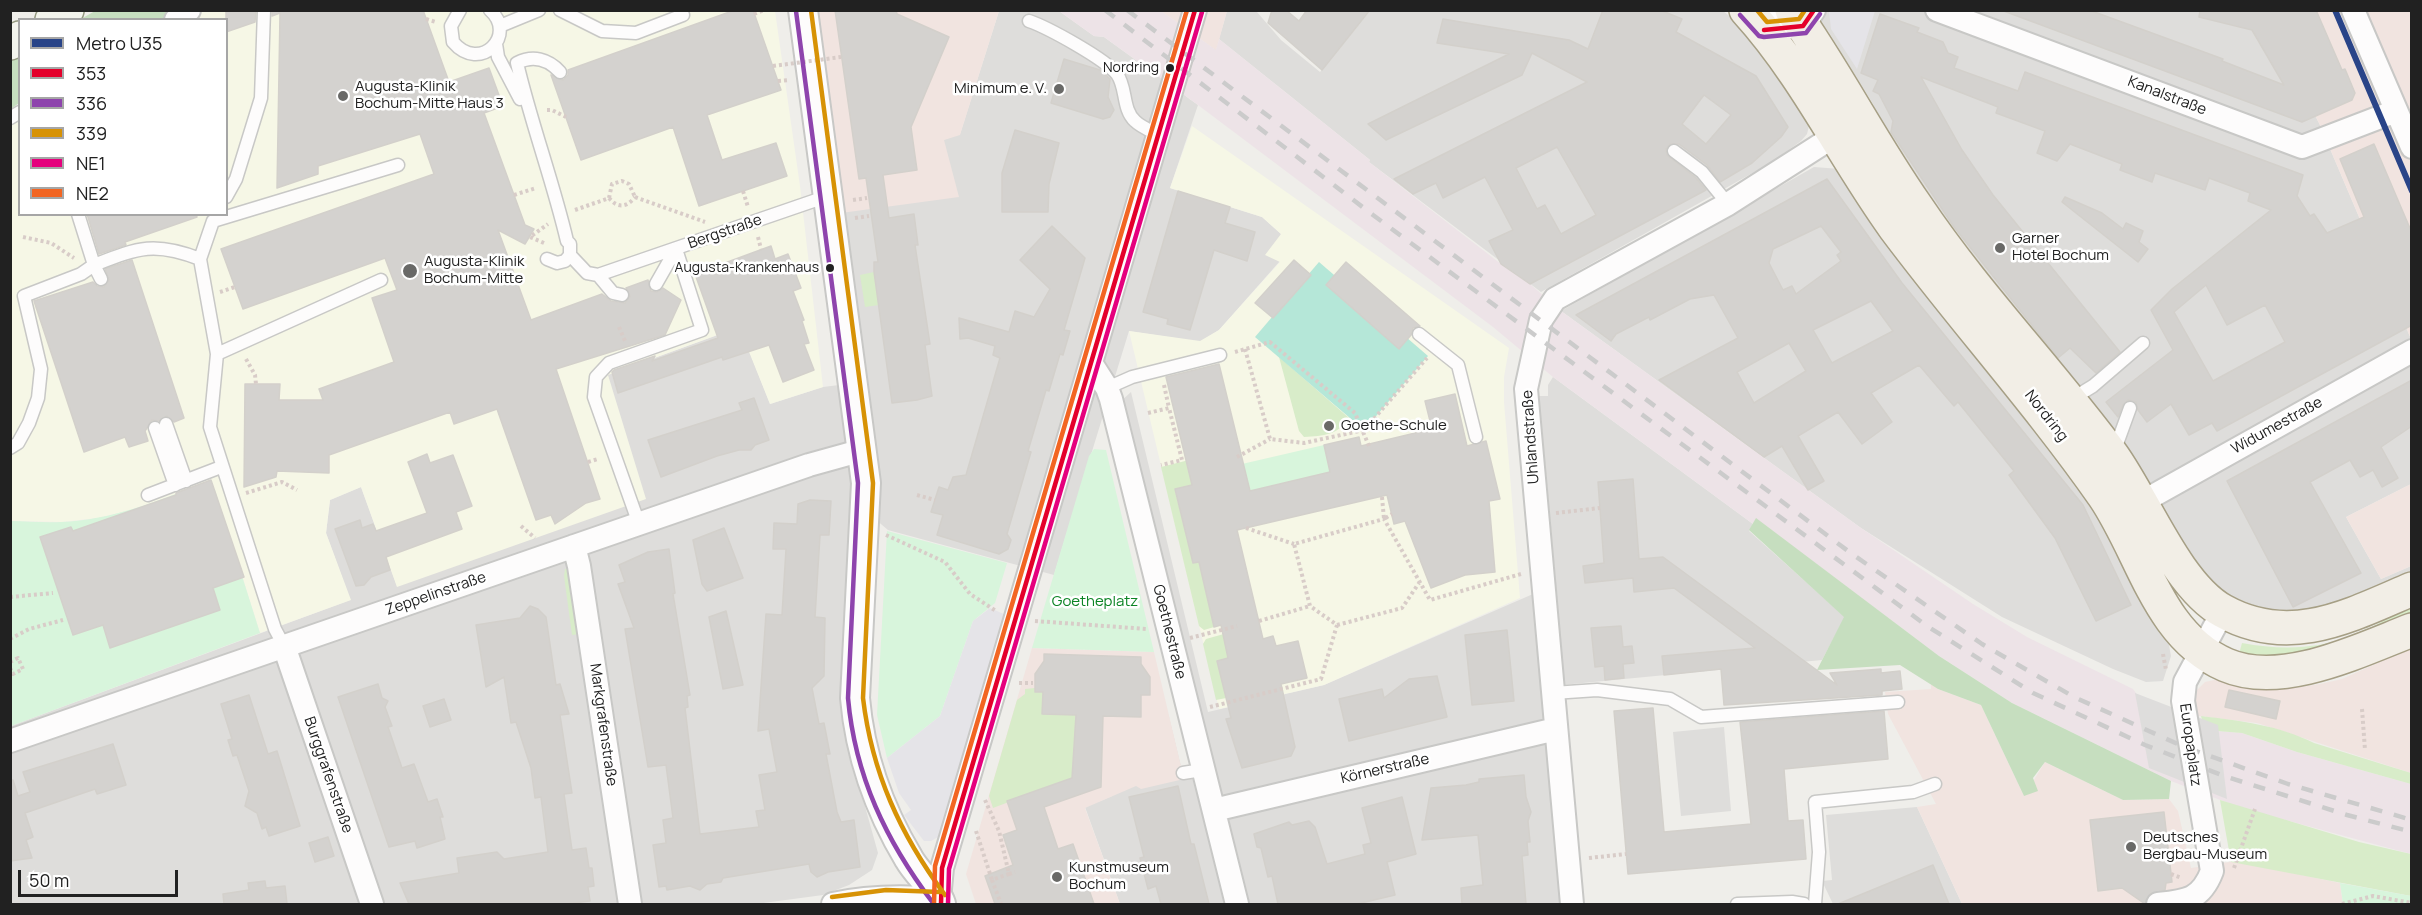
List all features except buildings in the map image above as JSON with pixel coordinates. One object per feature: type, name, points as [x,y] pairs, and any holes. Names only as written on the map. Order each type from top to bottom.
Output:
[{"type":"main road","name":"Nordring","points":[[1803,16],[1916,206],[1961,267],[2081,393],[2099,464],[2116,516],[2168,615],[2183,636],[2201,652],[2229,666],[2266,672],[2288,671],[2346,657],[2412,630]]},
{"type":"main road","name":"Nordring","points":[[1761,17],[1894,226],[2050,421],[2142,502],[2186,575],[2204,597],[2223,611],[2244,620],[2288,630],[2332,621],[2412,589]]},
{"type":"street","points":[[803,10],[837,199],[866,483],[855,698],[858,727],[863,752],[883,811],[911,864],[940,902]]},
{"type":"street","points":[[940,902],[942,868],[1196,10]]},
{"type":"street","name":"Kanalstraße","points":[[1937,10],[2302,147],[2396,111]]},
{"type":"street","points":[[2353,10],[2412,147]]},
{"type":"street","points":[[1761,17],[1803,16]]},
{"type":"street","name":"Uhlandstraße","points":[[1572,904],[1526,389],[1541,320],[1555,300],[1728,204],[1836,135]]},
{"type":"street","name":"Widumestraße","points":[[2142,502],[2412,351]]},
{"type":"street","name":"Goethestraße","points":[[1091,363],[1107,388],[1189,712],[1192,772],[1214,810],[1237,904]]},
{"type":"street","name":"Zeppelinstraße","points":[[10,741],[809,465],[863,450]]},
{"type":"street","name":"Markgrafenstraße","points":[[574,546],[579,566],[630,904]]},
{"type":"street","name":"Europaplatz","points":[[2158,904],[2193,898],[2206,886],[2212,871],[2183,700],[2185,682],[2223,611]]},
{"type":"street","name":"Burggrafenstraße","points":[[284,646],[372,904]]},
{"type":"street","name":"Körnerstraße","points":[[1214,810],[1556,729]]},
{"type":"street","points":[[833,904],[855,899],[897,896],[940,902]]},
{"type":"lane","points":[[228,193],[236,179],[261,98],[264,10]]},
{"type":"lane","points":[[460,10],[451,26],[453,42],[460,49],[469,54],[480,54],[496,44]]},
{"type":"lane","points":[[490,10],[500,26],[496,44],[498,57],[528,113]]},
{"type":"lane","points":[[500,26],[539,10]]},
{"type":"lane","points":[[560,10],[602,31],[636,33],[683,15]]},
{"type":"lane","points":[[1029,21],[1053,30],[1116,73],[1123,87],[1129,113],[1137,123],[1159,135]]},
{"type":"lane","points":[[547,259],[557,264],[565,261],[570,255],[570,244],[556,241],[561,215],[528,113],[517,63],[528,57],[550,62],[560,72]]},
{"type":"lane","points":[[1674,151],[1702,172],[1728,204]]},
{"type":"lane","points":[[228,214],[398,165]]},
{"type":"lane","name":"Bergstraße","points":[[592,274],[837,199]]},
{"type":"lane","points":[[79,216],[94,265],[101,279]]},
{"type":"lane","points":[[215,218],[200,259],[217,354],[210,427],[275,629],[284,646]]},
{"type":"lane","points":[[10,448],[18,443],[29,423],[38,398],[41,369],[24,296],[136,249],[172,248],[200,259]]},
{"type":"lane","points":[[656,284],[676,249]]},
{"type":"lane","points":[[639,524],[594,397],[596,377],[609,363],[702,330],[676,249]]},
{"type":"lane","points":[[570,255],[613,293],[622,295]]},
{"type":"lane","points":[[217,354],[381,280]]},
{"type":"lane","points":[[1419,334],[1458,365],[1476,437]]},
{"type":"lane","points":[[2081,393],[2143,343]]},
{"type":"lane","points":[[1107,388],[1132,376],[1220,355]]},
{"type":"lane","points":[[2081,393],[2108,383]]},
{"type":"lane","points":[[2099,464],[2130,408]]},
{"type":"lane","points":[[160,426],[181,483]]},
{"type":"lane","points":[[148,495],[221,467]]},
{"type":"lane","points":[[1553,693],[1597,690],[1670,699],[1701,717],[1898,702]]},
{"type":"lane","points":[[1815,904],[1820,852],[1815,802],[1913,792],[1935,784]]},
{"type":"lane","points":[[1737,904],[1792,902],[1804,904]]},
{"type":"path","points":[[754,14],[764,10]]},
{"type":"path","points":[[772,66],[842,57]]},
{"type":"path","points":[[552,110],[566,117]]},
{"type":"path","points":[[544,111],[547,122]]},
{"type":"path","points":[[609,198],[612,184],[622,181],[629,184],[635,197],[706,222],[714,237]]},
{"type":"path","points":[[743,191],[747,204]]},
{"type":"path","points":[[514,195],[524,192]]},
{"type":"path","points":[[609,198],[615,205],[622,206],[630,204],[635,197]]},
{"type":"path","points":[[561,215],[609,198]]},
{"type":"path","points":[[837,199],[867,198]]},
{"type":"path","points":[[572,199],[579,219]]},
{"type":"path","points":[[738,212],[759,204]]},
{"type":"path","points":[[848,219],[869,216]]},
{"type":"path","points":[[695,225],[717,218]]},
{"type":"path","points":[[23,237],[51,243],[76,260],[81,274]]},
{"type":"path","points":[[530,237],[556,241]]},
{"type":"path","points":[[1220,355],[1270,342],[1355,413],[1369,446]]},
{"type":"path","points":[[239,345],[255,375],[256,384]]},
{"type":"path","points":[[1237,457],[1270,439],[1304,443],[1364,430],[1436,347]]},
{"type":"path","points":[[1245,349],[1270,439]]},
{"type":"path","points":[[1148,413],[1169,408],[1182,460],[1161,465]]},
{"type":"path","points":[[231,498],[282,482],[297,490]]},
{"type":"path","points":[[917,495],[935,500]]},
{"type":"path","points":[[1383,497],[1384,519],[1419,583],[1431,600],[1524,573]]},
{"type":"path","points":[[1556,513],[1600,508]]},
{"type":"path","points":[[1246,528],[1294,544],[1384,519],[1392,514]]},
{"type":"path","points":[[521,525],[533,535],[536,542]]},
{"type":"path","points":[[883,534],[945,562],[970,594],[984,606],[1015,617],[1040,622],[1170,636],[1237,626]]},
{"type":"path","points":[[1294,544],[1310,606],[1337,625],[1402,608],[1419,583]]},
{"type":"path","points":[[10,597],[53,592]]},
{"type":"path","points":[[1259,621],[1310,606]]},
{"type":"path","points":[[10,639],[29,629],[63,620]]},
{"type":"path","points":[[1189,712],[1321,679],[1337,625]]},
{"type":"path","points":[[10,668],[13,674],[23,669],[18,658],[11,661]]},
{"type":"path","points":[[1016,683],[1033,683]]},
{"type":"path","points":[[2362,709],[2365,750]]},
{"type":"path","points":[[982,796],[999,831],[1009,874]]},
{"type":"path","points":[[2242,844],[2255,809]]},
{"type":"path","points":[[976,830],[1001,904]]},
{"type":"path","points":[[1568,861],[1626,854]]},
{"type":"path","points":[[992,880],[1016,872]]},
{"type":"path","points":[[2342,904],[2373,896],[2412,903]]},
{"type":"shaded area","name":"Augusta-Klinik Bochum-Mitte","points":[[200,11],[775,11],[800,186],[823,387],[770,404],[739,327],[608,375],[646,499],[397,587],[361,487],[330,500],[326,533],[351,600],[260,633],[215,490],[204,483],[139,508],[98,518],[62,522],[11,521],[11,124],[18,119],[18,216],[228,216],[228,18],[189,18]]},
{"type":"shaded area","points":[[814,11],[999,11],[960,135],[944,140],[959,197],[841,213]]},
{"type":"shaded area","points":[[999,11],[1059,11],[1094,36],[1104,37],[1198,105],[1170,188],[1262,217],[1281,234],[1280,261],[1219,330],[1200,342],[1129,331],[1054,575],[888,530],[875,519],[877,470],[874,430],[841,213],[943,140],[960,134]]},
{"type":"shaded area","points":[[1059,11],[1161,11],[1216,50],[1219,39],[1370,160],[1369,162],[1530,284],[1561,311],[1861,528],[1973,604],[2027,637],[2133,689],[2146,707],[2205,730],[2242,733],[2297,752],[2411,784],[2411,854],[2241,808],[2171,781],[2012,703],[1939,656],[1756,519],[1753,524],[1553,377],[1493,327],[1198,105],[1104,37],[1094,36]]},
{"type":"shaded area","points":[[1161,11],[1227,11],[1216,51],[1210,46]]},
{"type":"shaded area","points":[[1227,11],[1257,12],[1281,40],[1320,72],[1370,11],[1723,11],[1755,36],[1809,116],[1809,126],[1807,134],[1801,141],[1772,162],[1541,292],[1369,162],[1370,160],[1219,39]]},
{"type":"shaded area","points":[[1810,11],[2260,11],[2319,123],[2411,339],[2411,484],[2346,517],[2381,579],[2411,566],[2411,577],[2300,618],[2239,606],[2209,584],[1968,260],[1886,142],[1873,104],[1828,31]]},
{"type":"shaded area","points":[[1829,11],[1875,11],[1857,69],[1831,29]]},
{"type":"shaded area","points":[[2260,11],[2411,11],[2411,339],[2319,123]]},
{"type":"shaded area","name":"Goethe-Schule","points":[[1192,126],[1509,348],[1504,377],[1504,402],[1520,598],[1324,685],[1219,709],[1129,331],[1200,341],[1219,330],[1280,262],[1265,255],[1281,234],[1262,217],[1170,188]]},
{"type":"shaded area","points":[[1814,167],[1840,169],[2092,496],[2168,640],[2171,656],[2163,681],[2146,682],[2113,669],[2002,617],[1861,528],[1561,311]]},
{"type":"shaded area","points":[[740,327],[770,404],[823,387],[839,385],[845,391],[856,472],[846,738],[878,853],[872,870],[849,885],[823,895],[756,904],[11,904],[11,726],[350,600],[326,533],[330,500],[361,487],[397,586],[607,375]]},
{"type":"shaded area","points":[[1553,377],[1753,524],[1749,531],[1845,617],[1822,660],[1541,687],[1560,904],[1120,904],[1085,807],[1112,796],[1169,717],[1184,779],[1212,776],[1120,402],[1131,392],[1208,712],[1324,685],[1556,584],[1539,396],[1548,396],[1548,385]]},
{"type":"shaded area","points":[[2411,484],[2411,566],[2381,579],[2346,517]]},
{"type":"shaded area","points":[[990,608],[1006,615],[940,836],[931,841],[924,841],[904,815],[911,810],[899,793],[887,758],[940,716],[973,621]]},
{"type":"shaded area","points":[[1032,648],[1154,652],[1184,779],[1141,789],[1136,786],[1085,808],[1120,904],[976,904],[966,874]]},
{"type":"shaded area","points":[[2411,648],[2411,773],[2257,723],[2191,715],[2195,692],[2205,682],[2219,679],[2260,687],[2294,688],[2320,684],[2342,679]]},
{"type":"shaded area","points":[[1931,684],[1938,689],[1981,705],[2024,796],[2045,762],[2123,800],[2169,799],[2178,811],[2191,868],[2236,861],[2340,883],[2343,904],[1962,904],[1917,807],[1936,804],[1888,714],[1885,692],[1931,689]]},
{"type":"shaded area","points":[[1724,727],[1731,811],[1681,816],[1673,732]]},
{"type":"shaded area","points":[[1917,807],[1962,904],[1833,904],[1822,881],[1832,880],[1826,815]]},
{"type":"green space","points":[[95,11],[177,11],[164,18],[83,18]]},
{"type":"green space","points":[[18,54],[18,104],[11,109],[11,58]]},
{"type":"green space","points":[[1319,262],[1428,356],[1364,430],[1255,337]]},
{"type":"green space","points":[[874,272],[879,305],[865,307],[860,275]]},
{"type":"green space","points":[[1279,357],[1349,418],[1345,424],[1324,435],[1304,437],[1299,431]]},
{"type":"green space","points":[[1324,445],[1330,472],[1250,491],[1242,464]]},
{"type":"green space","name":"Goetheplatz","points":[[1094,449],[1106,450],[1154,652],[1032,648],[1089,456]]},
{"type":"green space","points":[[1205,456],[1211,481],[1175,490],[1193,563],[1199,562],[1214,627],[1204,630],[1199,626],[1161,467]]},
{"type":"green space","points":[[204,483],[215,490],[260,633],[11,726],[11,521],[55,522],[98,518],[117,514]]},
{"type":"green space","points":[[1756,518],[1939,656],[2012,703],[2171,781],[2169,799],[2123,800],[2045,762],[2033,778],[2038,791],[2024,796],[1981,705],[1938,689],[1900,665],[1817,670],[1844,617],[1749,530]]},
{"type":"green space","points":[[887,531],[1007,563],[995,603],[973,621],[940,716],[887,758],[877,715]]},
{"type":"green space","points":[[570,568],[580,634],[572,635],[564,576],[565,569]]},
{"type":"green space","points":[[2411,601],[2411,618],[2367,637],[2269,659],[2239,654],[2242,643],[2289,647],[2311,646],[2352,636],[2372,627]]},
{"type":"green space","points":[[1238,630],[1228,658],[1217,661],[1226,698],[1216,700],[1203,644],[1206,639]]},
{"type":"green space","points":[[1035,688],[1035,692],[1044,692],[1076,713],[1072,778],[993,808],[989,796],[1017,700],[1025,694],[1025,689]]},
{"type":"green space","points":[[2201,716],[2245,722],[2287,732],[2314,743],[2411,773],[2411,784],[2297,752],[2242,733],[2205,730]]},
{"type":"green space","points":[[2220,800],[2359,842],[2411,854],[2411,896],[2231,862]]},
{"type":"green space","points":[[2340,883],[2411,896],[2411,904],[2343,904]]},
{"type":"pier","points":[[2135,693],[2218,725],[2227,799],[2149,768]]},
{"type":"railway","points":[[1105,10],[1373,215],[1927,626],[2033,693],[2145,745],[2224,776],[2347,815],[2412,832]]},
{"type":"railway","points":[[1127,10],[1852,554],[1982,644],[2074,697],[2182,746],[2288,784],[2412,820]]},
{"type":"metro line","name":"U35","points":[[2335,10],[2412,191]]},
{"type":"transit line","name":"339","points":[[811,10],[873,483],[863,698],[867,725],[881,777],[902,826],[914,849],[945,895]]},
{"type":"transit line","name":"NE2","points":[[934,904],[935,866],[1187,10]]},
{"type":"transit line","name":"353","points":[[941,904],[942,868],[1195,10]]},
{"type":"transit line","name":"339","points":[[1757,10],[1767,22],[1799,19],[1805,10]]},
{"type":"transit line","name":"353","points":[[1764,30],[1803,26],[1814,10]]},
{"type":"transit line","name":"336","points":[[796,11],[858,483],[848,698],[852,727],[866,781],[887,831],[916,880],[933,903]]},
{"type":"transit line","name":"NE1","points":[[948,904],[949,869],[1202,12]]},
{"type":"transit line","name":"336","points":[[1740,15],[1759,36],[1764,37],[1806,33],[1820,14]]},
{"type":"transit line","name":"339","points":[[832,897],[886,890],[940,892]]},
{"type":"place","name":"Nordring","points":[[1170,68]]},
{"type":"place","name":"Minimum e. V.","points":[[1059,89]]},
{"type":"place","name":"Augusta-Klinik Bochum-Mitte Haus 3","points":[[343,96]]},
{"type":"place","name":"Garner Hotel Bochum","points":[[2000,248]]},
{"type":"place","name":"Augusta-Krankenhaus","points":[[830,268]]},
{"type":"place","name":"Augusta-Klinik Bochum-Mitte","points":[[410,271]]},
{"type":"place","name":"Goethe-Schule","points":[[1329,426]]},
{"type":"place","name":"Deutsches Bergbau-Museum","points":[[2131,847]]},
{"type":"place","name":"Kunstmuseum Bochum","points":[[1057,877]]}]
